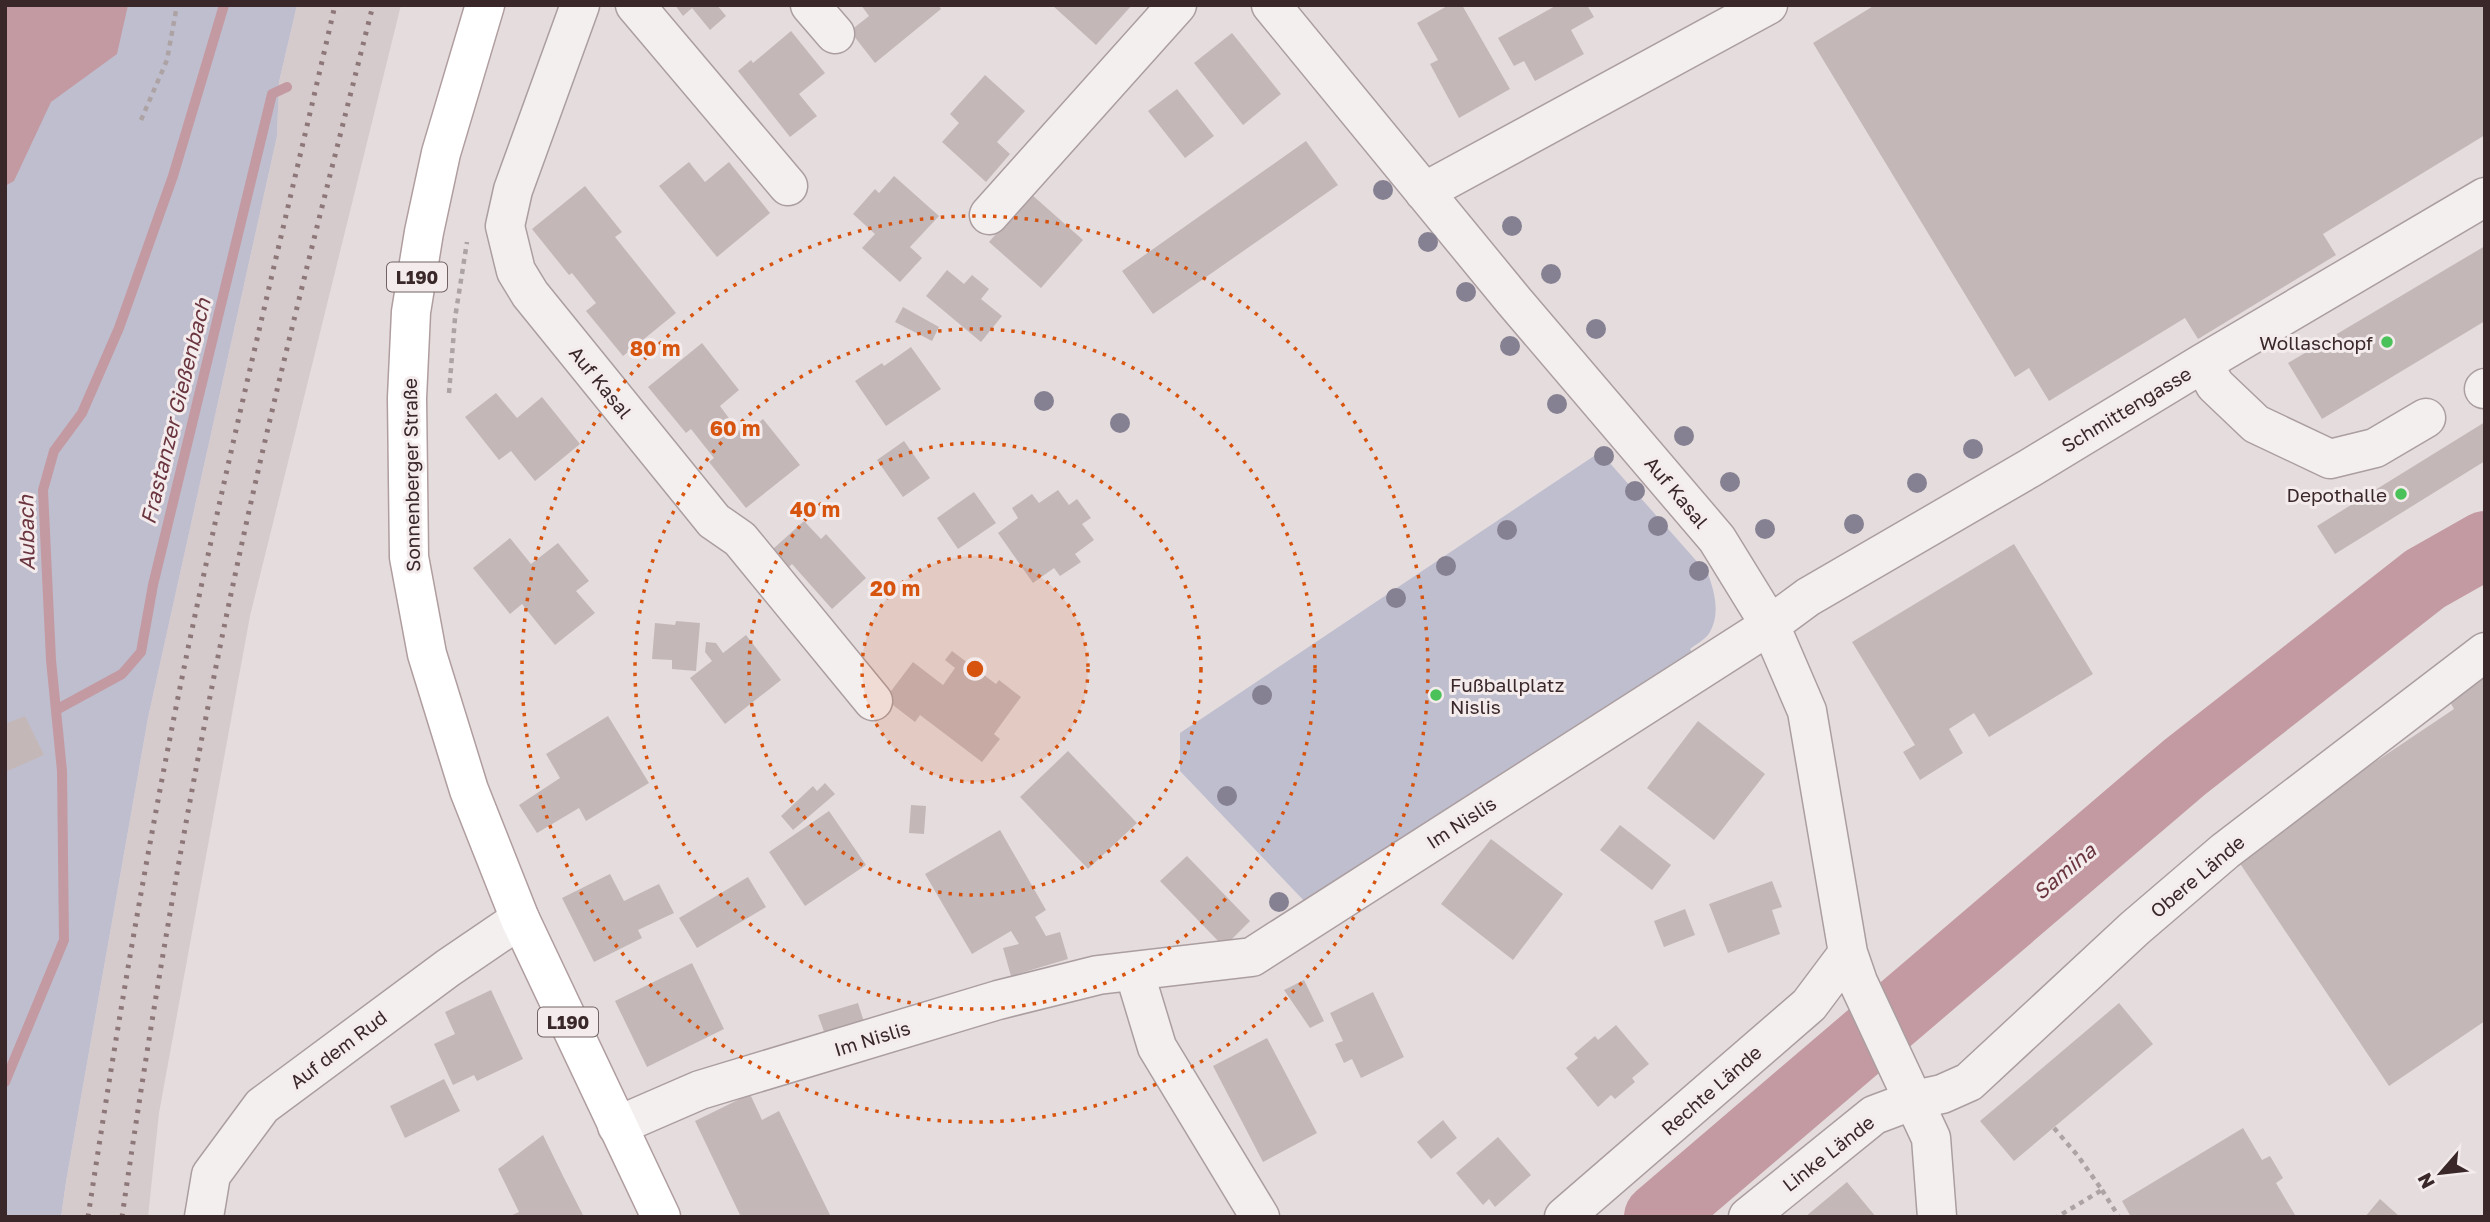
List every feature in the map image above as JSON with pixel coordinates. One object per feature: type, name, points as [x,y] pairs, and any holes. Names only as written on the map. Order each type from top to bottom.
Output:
[{"type":"main road","name":"Sonnenberger Straße","points":[[485,5],[440,153],[411,312],[407,398],[409,557],[427,654],[470,790],[520,919],[617,1126]]},
{"type":"main road","name":"L190","points":[[617,1126],[662,1217]]},
{"type":"street","name":"Auf Kasal","points":[[580,5],[513,190],[505,226],[516,271],[530,294],[714,521],[740,539],[873,701]]},
{"type":"street","points":[[635,5],[788,186]]},
{"type":"street","points":[[810,5],[835,34]]},
{"type":"street","points":[[989,215],[1177,5]]},
{"type":"street","name":"Auf Kasal","points":[[1271,5],[1514,301],[1717,539],[1770,625],[1807,710],[1853,968],[1931,1138],[1937,1217]]},
{"type":"street","points":[[1424,191],[1769,5]]},
{"type":"street","name":"Schmittengasse","points":[[1770,625],[1808,597],[2485,197]]},
{"type":"street","points":[[2203,363],[2215,384],[2256,424],[2330,459],[2375,448],[2426,418]]},
{"type":"street","name":"Im Nislis","points":[[617,1126],[700,1090],[998,1000],[1098,975],[1252,957],[1770,625]]},
{"type":"street","name":"Obere Lände","points":[[1908,1086],[1942,1094],[1969,1082],[2135,928],[2225,851],[2485,652]]},
{"type":"street","name":"Auf dem Rud","points":[[204,1217],[211,1175],[262,1106],[448,968],[520,919]]},
{"type":"street","name":"Rechte Lände","points":[[1564,1217],[1853,968]]},
{"type":"street","points":[[1134,971],[1157,1047],[1260,1217]]},
{"type":"street","name":"Linke Lände","points":[[1748,1217],[1908,1086]]},
{"type":"path","points":[[141,120],[167,60],[177,5]]},
{"type":"path","points":[[449,398],[455,318],[470,229]]},
{"type":"path","points":[[2054,1128],[2078,1156],[2119,1217]]},
{"type":"path","points":[[2057,1217],[2102,1190]]},
{"type":"shaded area","points":[[5,5],[297,5],[279,82],[277,136],[148,718],[61,1217],[5,1217]]},
{"type":"shaded area","points":[[5,5],[128,5],[117,54],[51,102],[14,181],[5,186]]},
{"type":"shaded area","points":[[297,5],[401,5],[250,616],[159,1113],[148,1217],[61,1217],[148,718],[277,136],[279,82]]},
{"type":"shaded area","name":"Fußballplatz Nislis","points":[[1600,452],[1708,574],[1715,597],[1716,612],[1708,635],[1690,649],[1694,656],[1309,906],[1180,771],[1180,733]]},
{"type":"building","points":[[675,5],[717,5],[726,16],[710,30],[692,8],[683,16]]},
{"type":"building","points":[[861,5],[938,5],[941,9],[875,63],[850,31],[869,16]]},
{"type":"building","points":[[1052,5],[1132,5],[1096,45]]},
{"type":"building","points":[[1449,5],[1462,5],[1510,89],[1459,118],[1430,64],[1438,60],[1417,23]]},
{"type":"building","points":[[1557,5],[1587,5],[1594,17],[1571,30],[1584,54],[1535,81],[1524,61],[1514,66],[1498,38]]},
{"type":"building","points":[[1875,5],[2485,5],[2485,135],[2323,234],[2336,255],[2198,339],[2185,318],[2049,401],[2029,368],[2015,377],[1813,43]]},
{"type":"building","points":[[791,31],[825,73],[799,94],[817,116],[790,137],[738,71],[751,60],[753,63]]},
{"type":"building","points":[[1232,33],[1281,94],[1243,125],[1194,63]]},
{"type":"building","points":[[985,75],[1025,111],[997,142],[1010,154],[986,182],[942,142],[959,123],[950,114]]},
{"type":"building","points":[[1177,89],[1214,136],[1185,158],[1148,111]]},
{"type":"building","points":[[1306,141],[1338,185],[1153,314],[1122,271]]},
{"type":"building","points":[[689,162],[705,182],[729,162],[770,213],[717,257],[659,186]]},
{"type":"building","points":[[894,176],[939,216],[910,247],[922,258],[900,282],[862,248],[875,234],[853,214],[875,189],[879,193]]},
{"type":"building","points":[[585,186],[622,232],[615,237],[676,313],[623,356],[586,311],[596,303],[572,273],[569,275],[532,229]]},
{"type":"building","points":[[1031,194],[1083,240],[1041,288],[989,242]]},
{"type":"building","name":"Wollaschopf","points":[[2485,246],[2485,321],[2322,419],[2288,363]]},
{"type":"building","points":[[947,270],[964,284],[972,275],[989,289],[981,299],[1002,316],[981,342],[926,296]]},
{"type":"building","points":[[903,307],[939,327],[932,341],[895,322]]},
{"type":"building","points":[[702,343],[739,390],[720,406],[731,421],[743,435],[763,419],[800,465],[746,508],[709,462],[714,458],[691,429],[686,433],[648,387]]},
{"type":"building","points":[[911,347],[941,389],[886,426],[855,381],[882,363],[884,366]]},
{"type":"building","points":[[496,393],[517,418],[542,397],[580,444],[535,481],[511,451],[499,460],[465,417]]},
{"type":"building","name":"Depothalle","points":[[2485,422],[2485,461],[2335,554],[2317,526]]},
{"type":"building","points":[[904,441],[930,478],[903,497],[877,460]]},
{"type":"building","points":[[1058,490],[1069,505],[1077,499],[1091,518],[1082,524],[1094,540],[1075,554],[1081,562],[1060,576],[1054,568],[1033,583],[998,533],[1018,518],[1012,508],[1032,494],[1039,503]]},
{"type":"building","points":[[974,492],[996,523],[958,549],[937,518]]},
{"type":"building","points":[[804,521],[821,539],[826,534],[866,578],[832,609],[792,564],[789,567],[773,549]]},
{"type":"building","points":[[510,538],[531,564],[558,543],[589,581],[576,591],[595,613],[555,645],[522,604],[510,614],[473,568]]},
{"type":"building","points":[[2014,544],[2093,674],[1989,737],[1974,713],[1949,729],[1963,753],[1920,780],[1903,752],[1915,745],[1852,642]]},
{"type":"building","points":[[676,621],[700,623],[696,671],[672,669],[672,660],[652,659],[655,623],[675,625]]},
{"type":"building","points":[[746,635],[781,680],[725,724],[690,678],[712,661],[705,652],[706,642],[716,643],[723,653]]},
{"type":"building","points":[[952,651],[996,684],[999,680],[1021,697],[994,734],[1000,739],[982,762],[920,715],[915,722],[885,699],[913,662],[943,685],[955,668],[945,660]]},
{"type":"building","points":[[2485,676],[2485,1021],[2389,1086],[2235,856],[2454,709],[2449,700]]},
{"type":"building","points":[[25,716],[44,755],[5,772],[5,724]]},
{"type":"building","points":[[608,716],[649,783],[586,821],[579,808],[537,833],[519,805],[560,778],[546,754]]},
{"type":"building","points":[[1698,721],[1765,774],[1714,840],[1647,788]]},
{"type":"building","points":[[1068,751],[1137,823],[1088,869],[1020,797]]},
{"type":"building","points":[[825,783],[835,794],[793,830],[781,816],[813,786],[817,791]]},
{"type":"building","points":[[911,805],[926,806],[924,834],[909,833]]},
{"type":"building","points":[[829,811],[866,865],[805,906],[769,852]]},
{"type":"building","points":[[1620,825],[1671,865],[1652,890],[1600,850]]},
{"type":"building","points":[[1000,830],[1046,910],[1035,917],[1046,936],[1060,932],[1068,959],[1011,976],[1003,948],[1019,944],[1011,931],[972,954],[925,874]]},
{"type":"building","points":[[1491,839],[1563,894],[1513,960],[1441,904]]},
{"type":"building","points":[[1187,856],[1250,921],[1224,947],[1160,881]]},
{"type":"building","points":[[610,874],[624,901],[659,884],[674,913],[638,930],[642,938],[594,962],[562,898]]},
{"type":"building","points":[[748,877],[766,907],[697,948],[679,918]]},
{"type":"building","points":[[1772,881],[1782,907],[1772,910],[1780,934],[1728,953],[1709,904]]},
{"type":"building","points":[[1685,909],[1695,935],[1664,947],[1654,921]]},
{"type":"building","points":[[692,963],[724,1029],[647,1067],[615,1001]]},
{"type":"building","points":[[1304,980],[1324,1021],[1310,1028],[1284,990]]},
{"type":"building","points":[[491,990],[523,1059],[477,1081],[474,1075],[453,1085],[434,1044],[455,1034],[445,1012]]},
{"type":"building","points":[[1373,992],[1404,1057],[1361,1078],[1352,1059],[1344,1063],[1335,1044],[1343,1041],[1330,1013]]},
{"type":"building","points":[[858,1003],[865,1025],[826,1037],[818,1015]]},
{"type":"building","points":[[2119,1003],[2153,1044],[2014,1161],[1980,1121]]},
{"type":"building","points":[[1616,1025],[1649,1064],[1632,1078],[1635,1082],[1615,1099],[1611,1095],[1598,1107],[1566,1068],[1578,1058],[1574,1054],[1595,1036],[1598,1040]]},
{"type":"building","points":[[1267,1038],[1317,1133],[1263,1162],[1213,1066]]},
{"type":"building","points":[[444,1079],[460,1111],[405,1138],[390,1106]]},
{"type":"building","points":[[750,1094],[762,1120],[779,1111],[831,1217],[741,1217],[695,1121]]},
{"type":"building","points":[[1443,1120],[1457,1138],[1431,1159],[1417,1142]]},
{"type":"building","points":[[2243,1128],[2262,1160],[2270,1156],[2283,1178],[2276,1183],[2295,1215],[2131,1217],[2122,1201]]},
{"type":"building","points":[[543,1135],[584,1217],[508,1217],[519,1212],[498,1169]]},
{"type":"building","points":[[1498,1137],[1531,1175],[1495,1207],[1489,1199],[1483,1205],[1456,1173]]},
{"type":"building","points":[[1847,1182],[1876,1217],[1805,1217]]},
{"type":"building","points":[[2380,1199],[2400,1217],[2365,1217]]},
{"type":"waterway","name":"Aubach","points":[[5,1082],[64,940],[62,771],[51,660],[43,490],[54,451],[82,413],[119,328],[173,176],[224,5]]},
{"type":"waterway","name":"Frastanzer Gießenbach","points":[[56,710],[122,674],[141,652],[153,585],[272,94],[287,87]]},
{"type":"waterway","name":"Samina","points":[[1658,1217],[2185,767],[2425,579],[2485,545]]},
{"type":"railway","points":[[88,1217],[141,892],[188,649],[335,5]]},
{"type":"railway","points":[[122,1217],[173,897],[218,659],[283,364],[373,5]]},
{"type":"place","name":"Wollaschopf","points":[[2387,342]]},
{"type":"place","name":"Depothalle","points":[[2401,494]]},
{"type":"place","name":"Fußballplatz Nislis","points":[[1436,695]]}]
